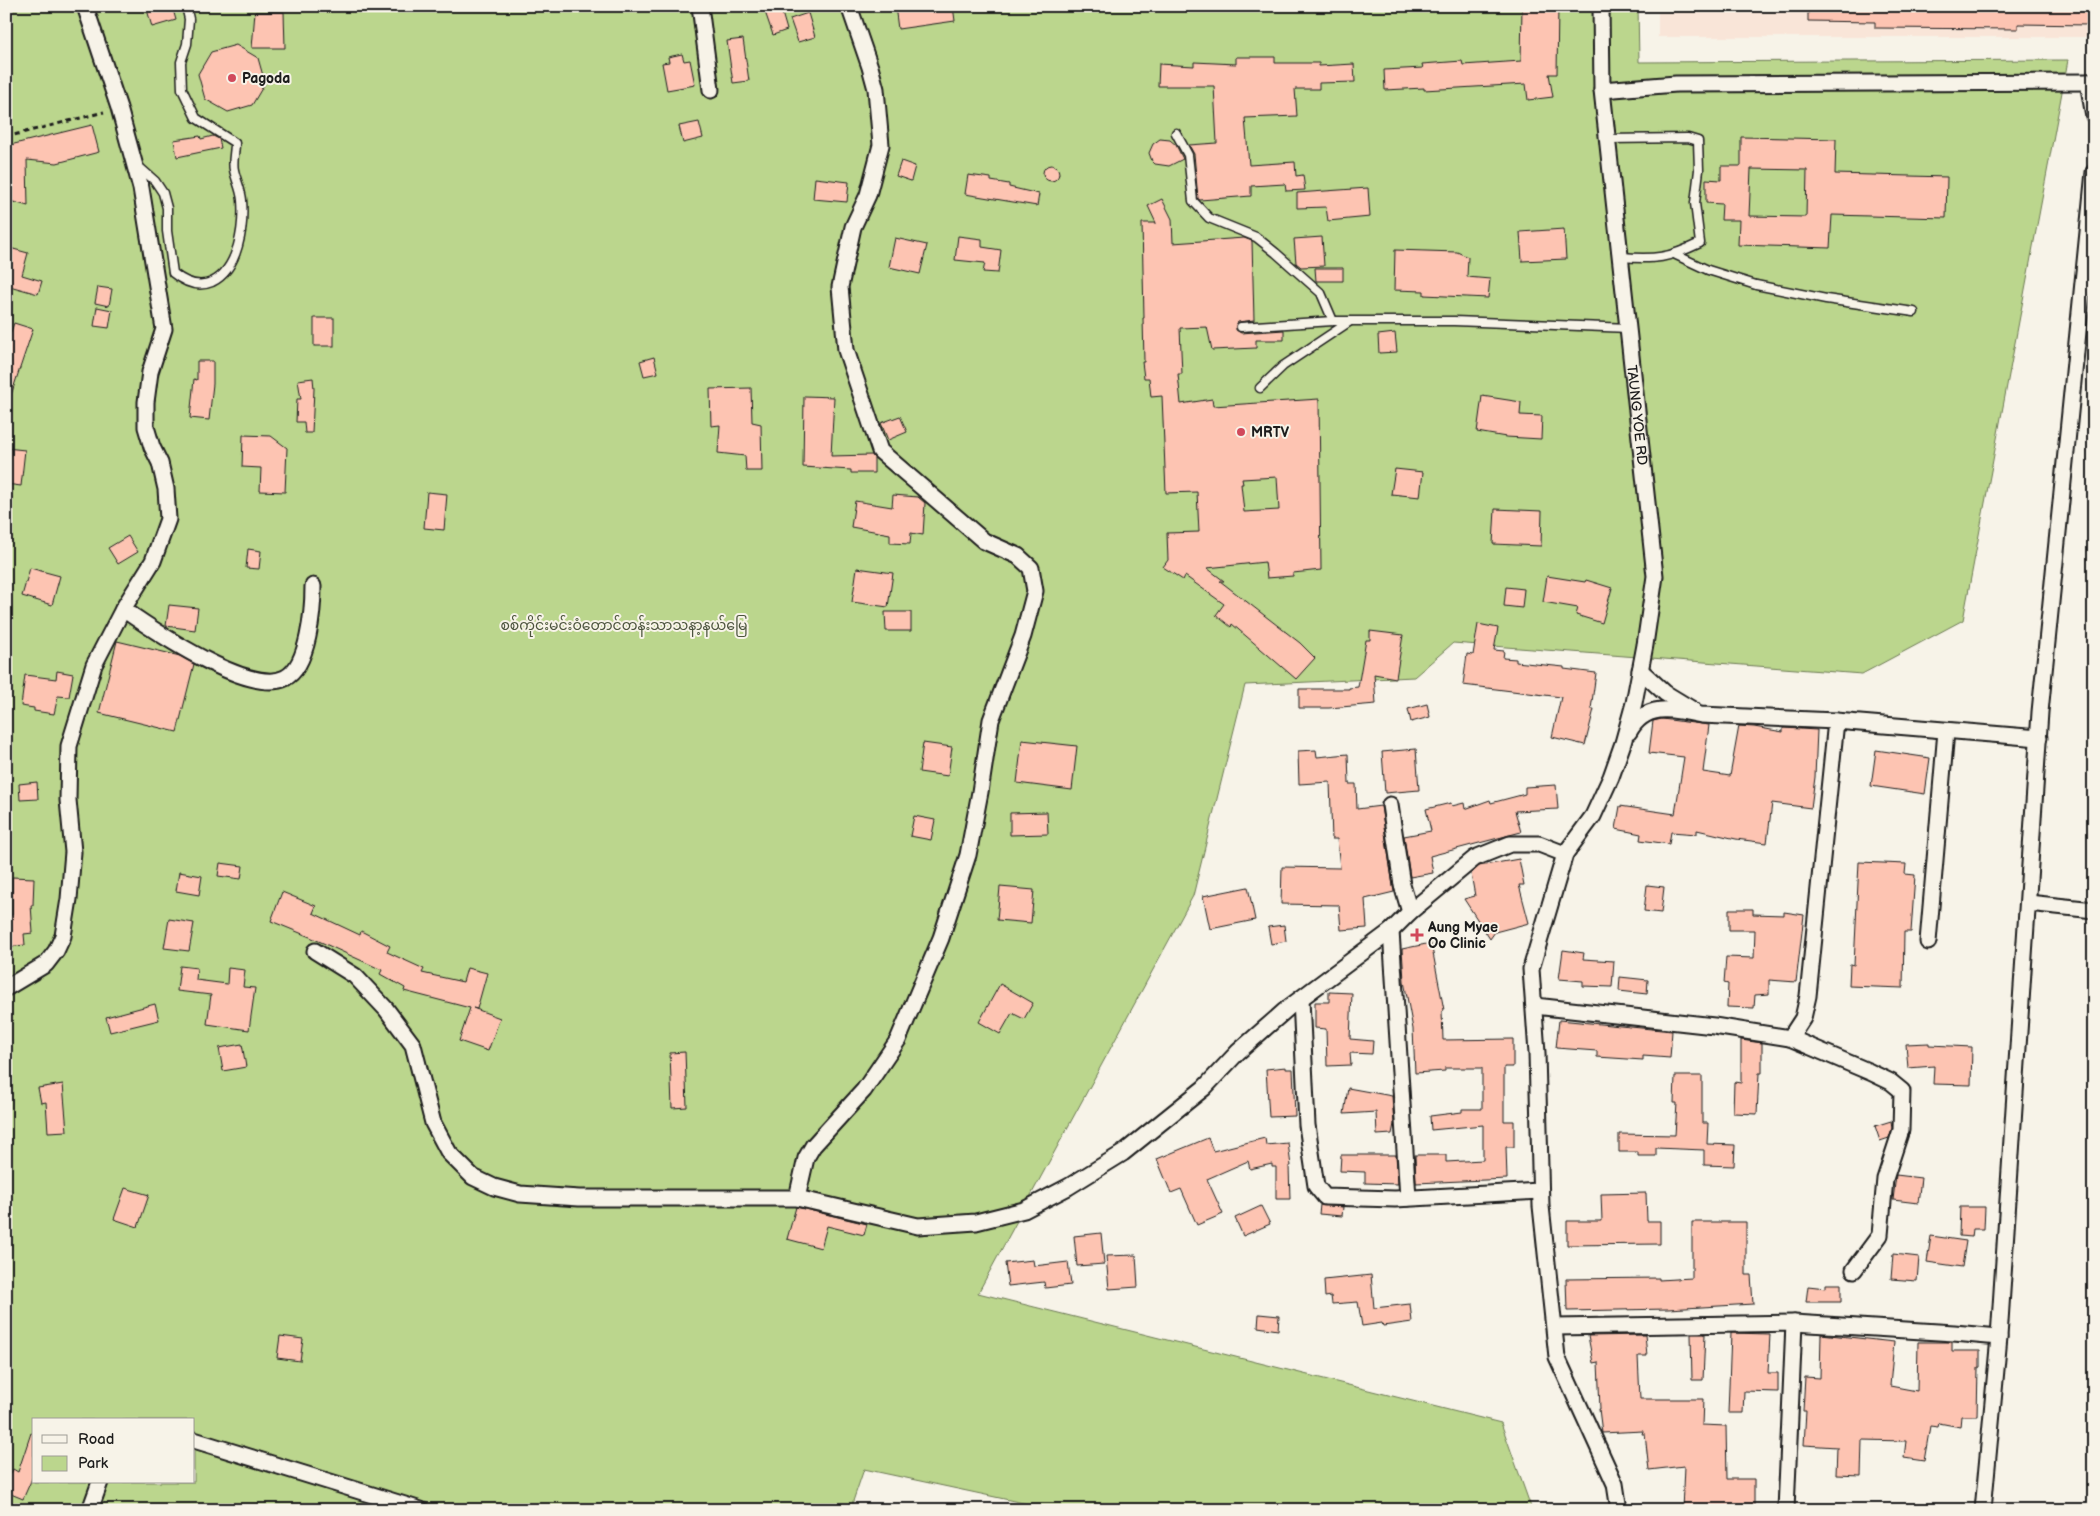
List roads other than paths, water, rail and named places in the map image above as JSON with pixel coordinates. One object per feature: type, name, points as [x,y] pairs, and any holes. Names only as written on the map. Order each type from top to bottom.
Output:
[{"type":"street","points":[[6,988],[46,964],[56,951],[63,936],[69,899],[73,852],[68,800],[70,746],[94,665],[123,609],[152,560],[164,534],[168,519],[168,506],[160,463],[152,447],[146,426],[146,402],[150,372],[164,329],[141,188],[119,108],[85,6]]},
{"type":"street","points":[[700,6],[711,90]]},
{"type":"street","points":[[797,1198],[806,1158],[813,1146],[864,1090],[898,1040],[941,938],[968,855],[991,720],[1023,636],[1035,591],[1031,568],[1018,556],[984,541],[880,451],[846,350],[840,287],[853,227],[868,195],[881,145],[876,89],[849,6]]},
{"type":"street","name":"TAUNG YOE RD","points":[[1565,854],[1594,816],[1612,776],[1623,743],[1640,670],[1655,570],[1602,90],[1601,6]]},
{"type":"street","points":[[1602,90],[1676,84],[2091,82],[2094,116]]},
{"type":"street","points":[[1983,1510],[1999,1338],[2039,738],[2094,172]]},
{"type":"street","points":[[123,609],[155,631],[208,661],[237,674],[269,682],[286,678],[297,667],[310,634],[313,586]]},
{"type":"street","points":[[1640,670],[1665,693],[1701,715]]},
{"type":"street","points":[[1623,743],[1635,721],[1654,710],[1679,710],[1701,715],[1836,721],[2039,738]]},
{"type":"street","points":[[1790,1038],[1803,1018],[1808,996],[1836,721]]},
{"type":"street","points":[[1928,942],[1946,731]]},
{"type":"street","points":[[1390,805],[1402,885],[1410,912]]},
{"type":"street","points":[[315,951],[355,976],[386,1009],[413,1045],[433,1123],[449,1153],[473,1177],[494,1188],[520,1194],[598,1198],[797,1198],[918,1226],[976,1222],[1024,1210],[1068,1187],[1123,1153],[1204,1088],[1245,1046],[1301,999],[1391,931],[1410,912],[1475,858],[1510,844],[1539,844],[1565,854],[1531,970],[1531,985],[1535,1006],[1540,1192],[1557,1356],[1615,1484],[1619,1510]]},
{"type":"street","points":[[2028,903],[2089,910]]},
{"type":"street","points":[[1391,931],[1408,1198]]},
{"type":"street","points":[[1301,999],[1307,1124],[1316,1186],[1325,1197],[1408,1198],[1540,1192]]},
{"type":"street","points":[[1535,1006],[1714,1026],[1790,1038],[1870,1072],[1891,1082],[1902,1091],[1901,1130],[1885,1179],[1880,1235],[1854,1270]]},
{"type":"street","points":[[1555,1327],[1794,1323],[1954,1333],[1999,1338]]},
{"type":"street","points":[[1786,1510],[1794,1323]]},
{"type":"street","points":[[195,1440],[421,1510]]},
{"type":"street","points":[[90,1510],[99,1484]]},
{"type":"lane","points":[[134,162],[155,181],[163,193],[167,208],[167,231],[173,273],[182,280],[194,284],[205,284],[214,281],[225,272],[238,242],[242,220],[241,193],[234,170],[235,143],[196,118],[182,89],[181,62],[187,44],[189,19],[186,6]]},
{"type":"lane","points":[[1176,133],[1188,155],[1193,201],[1209,218],[1256,237],[1276,253],[1322,293],[1333,321]]},
{"type":"lane","points":[[1608,139],[1688,138],[1698,141],[1699,170],[1695,203],[1700,243],[1676,255],[1649,259],[1621,257]]},
{"type":"lane","points":[[1676,255],[1708,270],[1756,285],[1826,299],[1914,312]]},
{"type":"lane","points":[[1241,327],[1333,321],[1454,321],[1629,328]]},
{"type":"lane","points":[[1260,388],[1283,366],[1350,322]]},
{"type":"place","name":"Pagoda","points":[[232,78]]},
{"type":"place","name":"MRTV","points":[[1241,432]]},
{"type":"place","name":"Aung Myae Oo Clinic","points":[[1417,935]]},
{"type":"park label","name":"စစ်ကိုင်းမင်းဝံတောင်တန်းသာသနာ့နယ်မြေ","points":[[624,625]]}]
